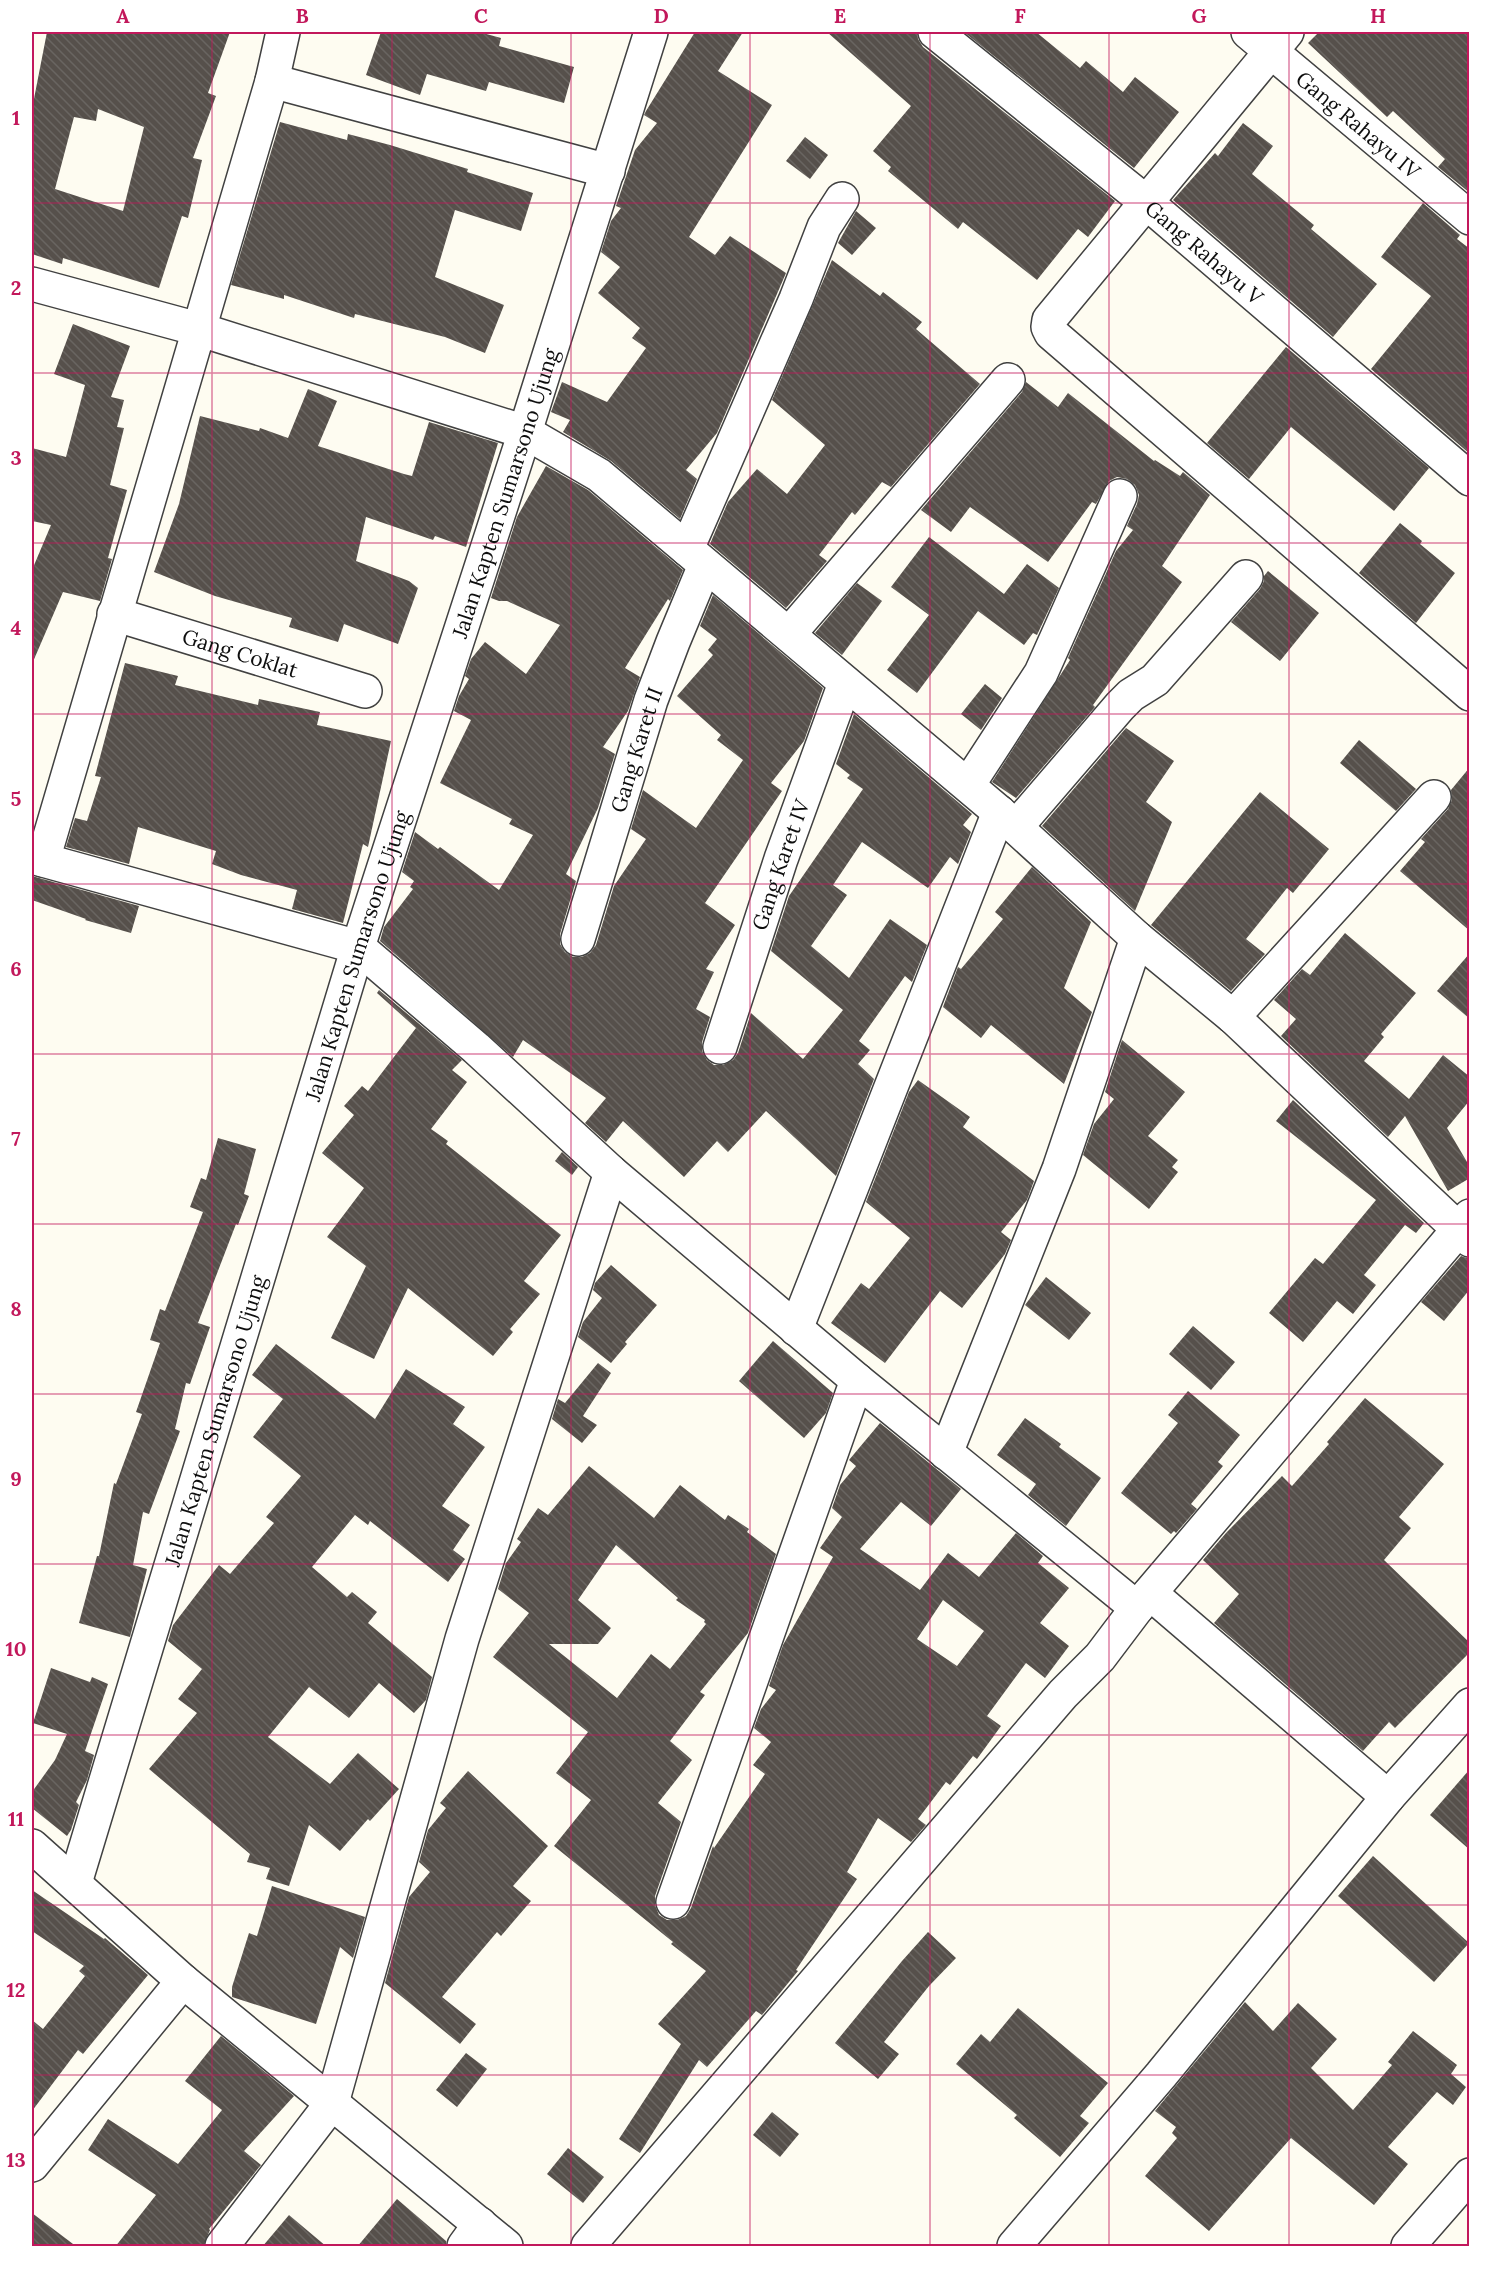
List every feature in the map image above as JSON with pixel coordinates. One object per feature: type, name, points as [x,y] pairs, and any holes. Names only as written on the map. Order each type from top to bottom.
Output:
[{"type":"street","points":[[283,32],[272,81],[114,614],[37,859],[358,947],[476,1048],[611,1172],[857,1380],[946,1453],[1143,1601],[1388,1797]]},
{"type":"street","name":"Jalan Kapten Sumarsono Ujung","points":[[75,1882],[358,947],[525,432],[651,32]]},
{"type":"street","name":"Gang Rahayu V","points":[[935,32],[1146,202],[1470,479]]},
{"type":"street","points":[[1269,38],[1146,202],[1049,320],[1048,327],[1051,333],[1470,694]]},
{"type":"street","name":"Gang Rahayu IV","points":[[1269,38],[1470,218]]},
{"type":"street","points":[[272,81],[608,171]]},
{"type":"street","name":"Gang Karet II","points":[[578,939],[651,700],[673,642],[696,557],[824,227],[842,199]]},
{"type":"street","points":[[32,284],[198,329],[525,432],[598,475],[968,785],[1137,938],[1233,1017],[1466,1228],[1143,1601],[1100,1657],[1063,1694],[588,2247]]},
{"type":"street","points":[[789,634],[1008,380]]},
{"type":"street","points":[[968,785],[1041,673],[1120,496]]},
{"type":"street","points":[[796,1329],[1007,820],[1131,695],[1155,680],[1246,577]]},
{"type":"street","name":"Gang Coklat","points":[[114,614],[365,691]]},
{"type":"street","name":"Gang Karet IV","points":[[720,1047],[782,859],[845,683]]},
{"type":"street","points":[[1233,1017],[1434,797]]},
{"type":"street","points":[[946,1453],[1059,1169],[1137,938]]},
{"type":"street","points":[[222,2247],[332,2103],[462,1639],[611,1172]]},
{"type":"street","points":[[674,1902],[857,1380]]},
{"type":"street","points":[[1014,2247],[1161,2075],[1388,1797],[1470,1705]]},
{"type":"street","points":[[32,1846],[75,1882],[183,1981],[332,2103],[472,2235],[506,2247]]},
{"type":"street","points":[[32,2165],[183,1981]]},
{"type":"street","points":[[1408,2247],[1470,2175]]},
{"type":"building","points":[[47,32],[230,32],[208,93],[216,96],[193,158],[202,160],[188,218],[182,216],[159,288],[63,258],[62,264],[32,254],[32,109]],"holes":[[[98,109],[144,127],[123,211],[55,189],[74,117],[96,121]]]},
{"type":"building","points":[[381,32],[479,32],[501,38],[499,46],[574,67],[564,103],[489,82],[486,91],[427,74],[420,95],[366,75]]},
{"type":"building","points":[[695,32],[743,32],[718,71],[772,105],[689,237],[715,255],[730,236],[786,273],[717,433],[686,470],[697,479],[680,519],[611,461],[563,432],[570,420],[551,412],[562,382],[607,402],[646,348],[632,338],[640,328],[598,293],[620,267],[601,252],[611,221],[621,208],[616,206],[635,150],[657,123],[644,115]]},
{"type":"building","points":[[827,32],[917,32],[923,47],[1115,201],[1088,237],[1078,229],[1037,280],[963,222],[958,229],[888,171],[891,167],[873,151],[911,106]]},
{"type":"building","points":[[964,32],[1036,32],[1080,68],[1086,61],[1123,92],[1135,77],[1179,112],[1134,168]]},
{"type":"building","points":[[1319,32],[1470,32],[1470,193],[1438,167],[1445,159],[1393,111],[1387,117],[1308,43]]},
{"type":"building","points":[[280,122],[347,140],[348,134],[390,145],[468,169],[467,172],[533,193],[521,231],[455,210],[435,277],[504,305],[485,353],[445,337],[355,314],[354,318],[284,295],[284,299],[231,285]]},
{"type":"building","points":[[1243,123],[1273,146],[1252,174],[1314,225],[1311,229],[1377,284],[1333,337],[1173,200],[1215,153],[1218,156]]},
{"type":"building","points":[[805,137],[828,155],[810,179],[786,161]]},
{"type":"building","points":[[1423,203],[1460,235],[1457,239],[1470,249],[1470,454],[1371,369],[1431,296],[1381,257]]},
{"type":"building","points":[[856,211],[876,228],[852,255],[838,243]]},
{"type":"building","points":[[832,260],[880,296],[883,292],[922,322],[916,329],[980,384],[891,487],[882,482],[855,515],[852,512],[819,555],[827,561],[786,608],[710,544],[728,502],[757,469],[787,494],[825,445],[772,400]]},
{"type":"building","points":[[73,324],[130,346],[111,397],[124,400],[117,427],[124,428],[110,485],[127,490],[108,558],[112,559],[100,601],[63,592],[32,664],[32,570],[51,525],[32,521],[32,448],[66,457],[85,385],[54,374]]},
{"type":"building","points":[[1286,347],[1429,468],[1394,511],[1291,427],[1249,479],[1207,443]]},
{"type":"building","points":[[1026,382],[1058,407],[1068,393],[1154,461],[1180,476],[1183,472],[1210,495],[1162,566],[1182,582],[1093,705],[1095,707],[1016,798],[992,782],[1070,660],[1068,658],[1116,551],[1133,530],[1127,526],[1139,495],[1135,485],[1127,479],[1117,477],[1109,481],[1096,504],[1092,502],[1048,562],[970,507],[951,532],[921,510],[1022,392]]},
{"type":"building","points":[[308,389],[337,401],[318,446],[404,474],[412,476],[429,422],[498,443],[466,547],[435,536],[433,540],[366,517],[356,561],[409,581],[418,588],[398,644],[344,624],[338,642],[289,627],[292,618],[215,596],[154,572],[179,504],[200,416],[259,431],[260,428],[288,438]]},
{"type":"building","points":[[546,466],[588,490],[683,570],[670,601],[668,599],[625,668],[640,677],[628,711],[603,747],[615,754],[598,808],[566,874],[576,881],[560,934],[560,944],[565,952],[573,957],[582,957],[590,953],[596,945],[614,886],[646,839],[631,829],[643,790],[696,828],[743,760],[717,740],[721,735],[677,696],[713,655],[708,650],[717,639],[700,626],[713,595],[823,688],[804,741],[771,783],[782,791],[705,903],[735,925],[706,969],[714,972],[696,1009],[710,1017],[702,1042],[702,1051],[707,1060],[714,1065],[723,1065],[733,1060],[738,1053],[751,1013],[803,1059],[843,1010],[771,951],[789,896],[863,789],[847,778],[850,775],[836,764],[854,714],[972,814],[963,825],[971,832],[958,864],[950,857],[928,888],[862,842],[833,885],[847,895],[811,946],[849,978],[890,919],[927,945],[912,982],[905,976],[859,1041],[870,1050],[858,1064],[874,1079],[836,1176],[766,1111],[728,1152],[717,1141],[684,1177],[623,1121],[606,1142],[585,1123],[606,1098],[523,1040],[513,1057],[380,941],[384,927],[413,889],[410,887],[414,881],[402,872],[415,832],[438,849],[440,847],[499,890],[533,835],[509,824],[512,819],[440,783],[471,720],[454,711],[459,696],[469,679],[465,676],[471,659],[485,642],[526,674],[560,625],[507,601],[491,598],[517,517]]},
{"type":"building","points":[[1400,523],[1422,541],[1420,544],[1455,573],[1416,623],[1359,573]]},
{"type":"building","points":[[929,537],[1004,594],[1027,564],[1059,588],[1037,635],[1033,633],[1024,645],[978,611],[917,693],[887,670],[929,615],[891,587]]},
{"type":"building","points":[[1268,571],[1319,613],[1280,661],[1231,622],[1260,589]]},
{"type":"building","points":[[857,583],[882,601],[842,655],[815,633]]},
{"type":"building","points":[[125,663],[178,676],[175,685],[258,705],[259,699],[320,712],[317,725],[391,741],[368,847],[363,844],[343,923],[292,909],[297,890],[241,875],[212,864],[216,851],[138,827],[129,864],[66,847],[75,818],[87,821],[101,777],[95,776]]},
{"type":"building","points":[[985,684],[1002,698],[981,730],[961,714]]},
{"type":"building","points":[[1126,728],[1174,761],[1146,802],[1172,822],[1135,911],[1042,826]]},
{"type":"building","points":[[1359,740],[1416,789],[1396,811],[1340,763]]},
{"type":"building","points":[[1470,767],[1470,931],[1400,871],[1425,842],[1421,839],[1448,809],[1452,800],[1451,790]]},
{"type":"building","points":[[1260,792],[1329,849],[1293,893],[1287,888],[1246,939],[1265,954],[1231,991],[1151,925]]},
{"type":"building","points":[[1032,867],[1091,922],[1064,988],[1092,1012],[1064,1084],[991,1025],[981,1038],[943,1007],[958,967],[961,969],[1003,919],[995,912]]},
{"type":"building","points":[[32,876],[139,906],[131,933],[85,920],[32,900]]},
{"type":"building","points":[[1345,933],[1416,993],[1381,1034],[1384,1037],[1364,1061],[1409,1099],[1443,1055],[1470,1077],[1470,1100],[1447,1128],[1470,1167],[1470,1178],[1448,1191],[1405,1116],[1388,1137],[1281,1036],[1296,1019],[1274,1000],[1302,969],[1310,975]]},
{"type":"building","points":[[1470,953],[1470,1019],[1437,991]]},
{"type":"building","points":[[379,990],[462,1060],[452,1070],[467,1082],[431,1129],[448,1141],[446,1144],[561,1235],[524,1281],[540,1294],[510,1329],[513,1332],[493,1356],[408,1288],[374,1359],[331,1338],[366,1266],[327,1237],[364,1188],[322,1153],[354,1115],[344,1106],[362,1086],[368,1091],[416,1028],[377,993]]},
{"type":"building","points":[[1122,1040],[1185,1092],[1148,1136],[1178,1160],[1172,1167],[1178,1172],[1149,1209],[1083,1155],[1094,1124],[1114,1099],[1105,1092]]},
{"type":"building","points":[[918,1080],[970,1117],[963,1127],[1034,1181],[1027,1200],[1001,1232],[1011,1240],[1005,1254],[962,1308],[940,1291],[885,1363],[831,1323],[861,1283],[869,1289],[910,1238],[866,1202],[909,1092]]},
{"type":"building","points":[[1293,1100],[1424,1223],[1416,1233],[1405,1225],[1364,1275],[1376,1285],[1353,1314],[1337,1301],[1303,1342],[1269,1313],[1315,1258],[1323,1264],[1376,1200],[1276,1121]]},
{"type":"building","points":[[218,1138],[256,1149],[244,1194],[249,1196],[198,1323],[210,1327],[190,1384],[186,1383],[175,1429],[180,1431],[149,1514],[143,1512],[133,1565],[147,1569],[130,1637],[79,1623],[97,1556],[99,1556],[114,1483],[116,1484],[142,1414],[136,1412],[160,1343],[150,1340],[160,1309],[165,1311],[203,1212],[190,1207],[201,1178],[206,1180]]},
{"type":"building","points":[[562,1152],[578,1167],[572,1175],[555,1161]]},
{"type":"building","points":[[1461,1256],[1470,1259],[1470,1289],[1444,1321],[1421,1302]]},
{"type":"building","points":[[611,1265],[657,1305],[625,1342],[627,1344],[611,1363],[578,1337],[583,1322],[602,1298],[593,1290],[595,1283]]},
{"type":"building","points":[[1046,1277],[1091,1313],[1069,1340],[1025,1305]]},
{"type":"building","points":[[1193,1326],[1235,1362],[1211,1390],[1169,1354]]},
{"type":"building","points":[[773,1341],[833,1393],[826,1413],[804,1438],[739,1381]]},
{"type":"building","points":[[276,1344],[375,1419],[406,1369],[465,1407],[453,1424],[485,1447],[442,1506],[470,1525],[453,1550],[465,1559],[448,1582],[370,1521],[368,1525],[355,1515],[312,1567],[347,1597],[352,1592],[377,1612],[368,1623],[432,1677],[426,1700],[414,1713],[379,1683],[349,1718],[309,1687],[268,1737],[330,1784],[358,1753],[399,1789],[340,1851],[309,1825],[289,1886],[266,1879],[270,1868],[247,1862],[250,1854],[149,1769],[197,1713],[178,1699],[202,1669],[168,1641],[173,1625],[219,1565],[230,1574],[274,1523],[266,1517],[301,1476],[253,1437],[283,1399],[252,1375]]},
{"type":"building","points":[[598,1363],[611,1373],[583,1416],[597,1425],[582,1443],[552,1419],[558,1399],[565,1403]]},
{"type":"building","points":[[1188,1391],[1240,1435],[1218,1462],[1223,1466],[1191,1504],[1197,1509],[1176,1533],[1174,1531],[1171,1534],[1121,1493],[1178,1423],[1168,1415]]},
{"type":"building","points":[[1365,1398],[1444,1464],[1399,1517],[1411,1528],[1384,1560],[1470,1643],[1470,1652],[1395,1728],[1389,1722],[1363,1751],[1214,1623],[1239,1594],[1203,1560],[1282,1476],[1292,1486]]},
{"type":"building","points":[[1025,1418],[1061,1444],[1059,1447],[1101,1478],[1066,1526],[1028,1495],[1036,1484],[997,1455]]},
{"type":"building","points":[[880,1423],[961,1489],[931,1526],[901,1502],[860,1549],[920,1590],[948,1553],[979,1577],[1016,1533],[1043,1556],[1038,1563],[1069,1588],[1040,1623],[1069,1646],[1045,1678],[1026,1663],[987,1716],[1001,1726],[977,1759],[973,1756],[950,1785],[946,1782],[918,1819],[926,1825],[911,1842],[878,1818],[847,1872],[857,1879],[796,1970],[798,1971],[762,2015],[756,2011],[707,2067],[699,2060],[640,2153],[619,2139],[681,2044],[658,2024],[706,1971],[554,1846],[591,1800],[556,1773],[588,1732],[493,1657],[529,1613],[498,1589],[506,1563],[521,1542],[517,1539],[538,1508],[548,1515],[589,1466],[654,1518],[680,1485],[725,1520],[728,1515],[749,1529],[747,1532],[776,1554],[748,1633],[700,1692],[705,1695],[670,1741],[692,1760],[658,1803],[681,1822],[655,1896],[655,1905],[659,1915],[667,1920],[677,1920],[686,1916],[691,1908],[713,1846],[714,1848],[765,1774],[753,1765],[771,1742],[754,1728],[761,1709],[776,1690],[769,1686],[783,1645],[833,1557],[820,1548],[842,1517],[832,1508],[840,1485],[856,1466],[849,1460]],"holes":[[[616,1545],[678,1598],[676,1600],[705,1620],[706,1624],[670,1669],[651,1654],[617,1698],[549,1644],[598,1644],[611,1628],[578,1600]],[[943,1600],[984,1631],[957,1666],[917,1639]]]},
{"type":"building","points":[[51,1668],[90,1682],[92,1677],[108,1684],[85,1751],[94,1755],[87,1780],[76,1802],[79,1805],[67,1836],[32,1808],[32,1792],[55,1760],[67,1734],[33,1723]]},
{"type":"building","points":[[1470,1769],[1470,1850],[1430,1815]]},
{"type":"building","points":[[468,1771],[548,1846],[513,1886],[531,1901],[501,1936],[497,1932],[442,1997],[476,2024],[460,2044],[385,1983],[409,1897],[430,1872],[419,1862],[428,1830],[446,1808],[440,1803]]},
{"type":"building","points":[[1373,1856],[1469,1943],[1434,1982],[1338,1896]]},
{"type":"building","points":[[272,1886],[365,1917],[353,1958],[340,1947],[316,2024],[232,1997],[232,1987],[249,1933],[257,1936]]},
{"type":"building","points":[[32,1890],[105,1938],[148,1975],[83,2054],[78,2050],[32,2111],[32,2020],[43,2029],[85,1976],[79,1971],[84,1966],[32,1931]]},
{"type":"building","points":[[928,1932],[956,1958],[929,1986],[884,2042],[899,2054],[878,2079],[835,2043]]},
{"type":"building","points":[[1245,2002],[1273,2031],[1298,2003],[1337,2039],[1311,2068],[1353,2110],[1392,2065],[1388,2062],[1413,2031],[1457,2065],[1451,2074],[1466,2087],[1453,2105],[1437,2092],[1388,2147],[1408,2164],[1374,2205],[1291,2138],[1209,2231],[1145,2176],[1177,2138],[1172,2133],[1176,2127],[1155,2111]]},
{"type":"building","points":[[1018,2008],[1108,2083],[1080,2116],[1089,2123],[1060,2157],[1014,2118],[1017,2115],[956,2064],[981,2034],[990,2042]]},
{"type":"building","points":[[221,2036],[294,2096],[244,2151],[261,2165],[209,2229],[203,2247],[115,2247],[156,2195],[88,2150],[108,2119],[178,2164],[222,2110],[185,2081]]},
{"type":"building","points":[[466,2053],[487,2069],[457,2107],[436,2090]]},
{"type":"building","points":[[772,2112],[799,2134],[780,2157],[753,2135]]},
{"type":"building","points":[[568,2148],[604,2177],[583,2203],[547,2174]]},
{"type":"building","points":[[397,2199],[446,2241],[446,2247],[357,2247]]},
{"type":"building","points":[[32,2213],[77,2247],[32,2247]]},
{"type":"building","points":[[289,2215],[327,2247],[262,2247]]}]
